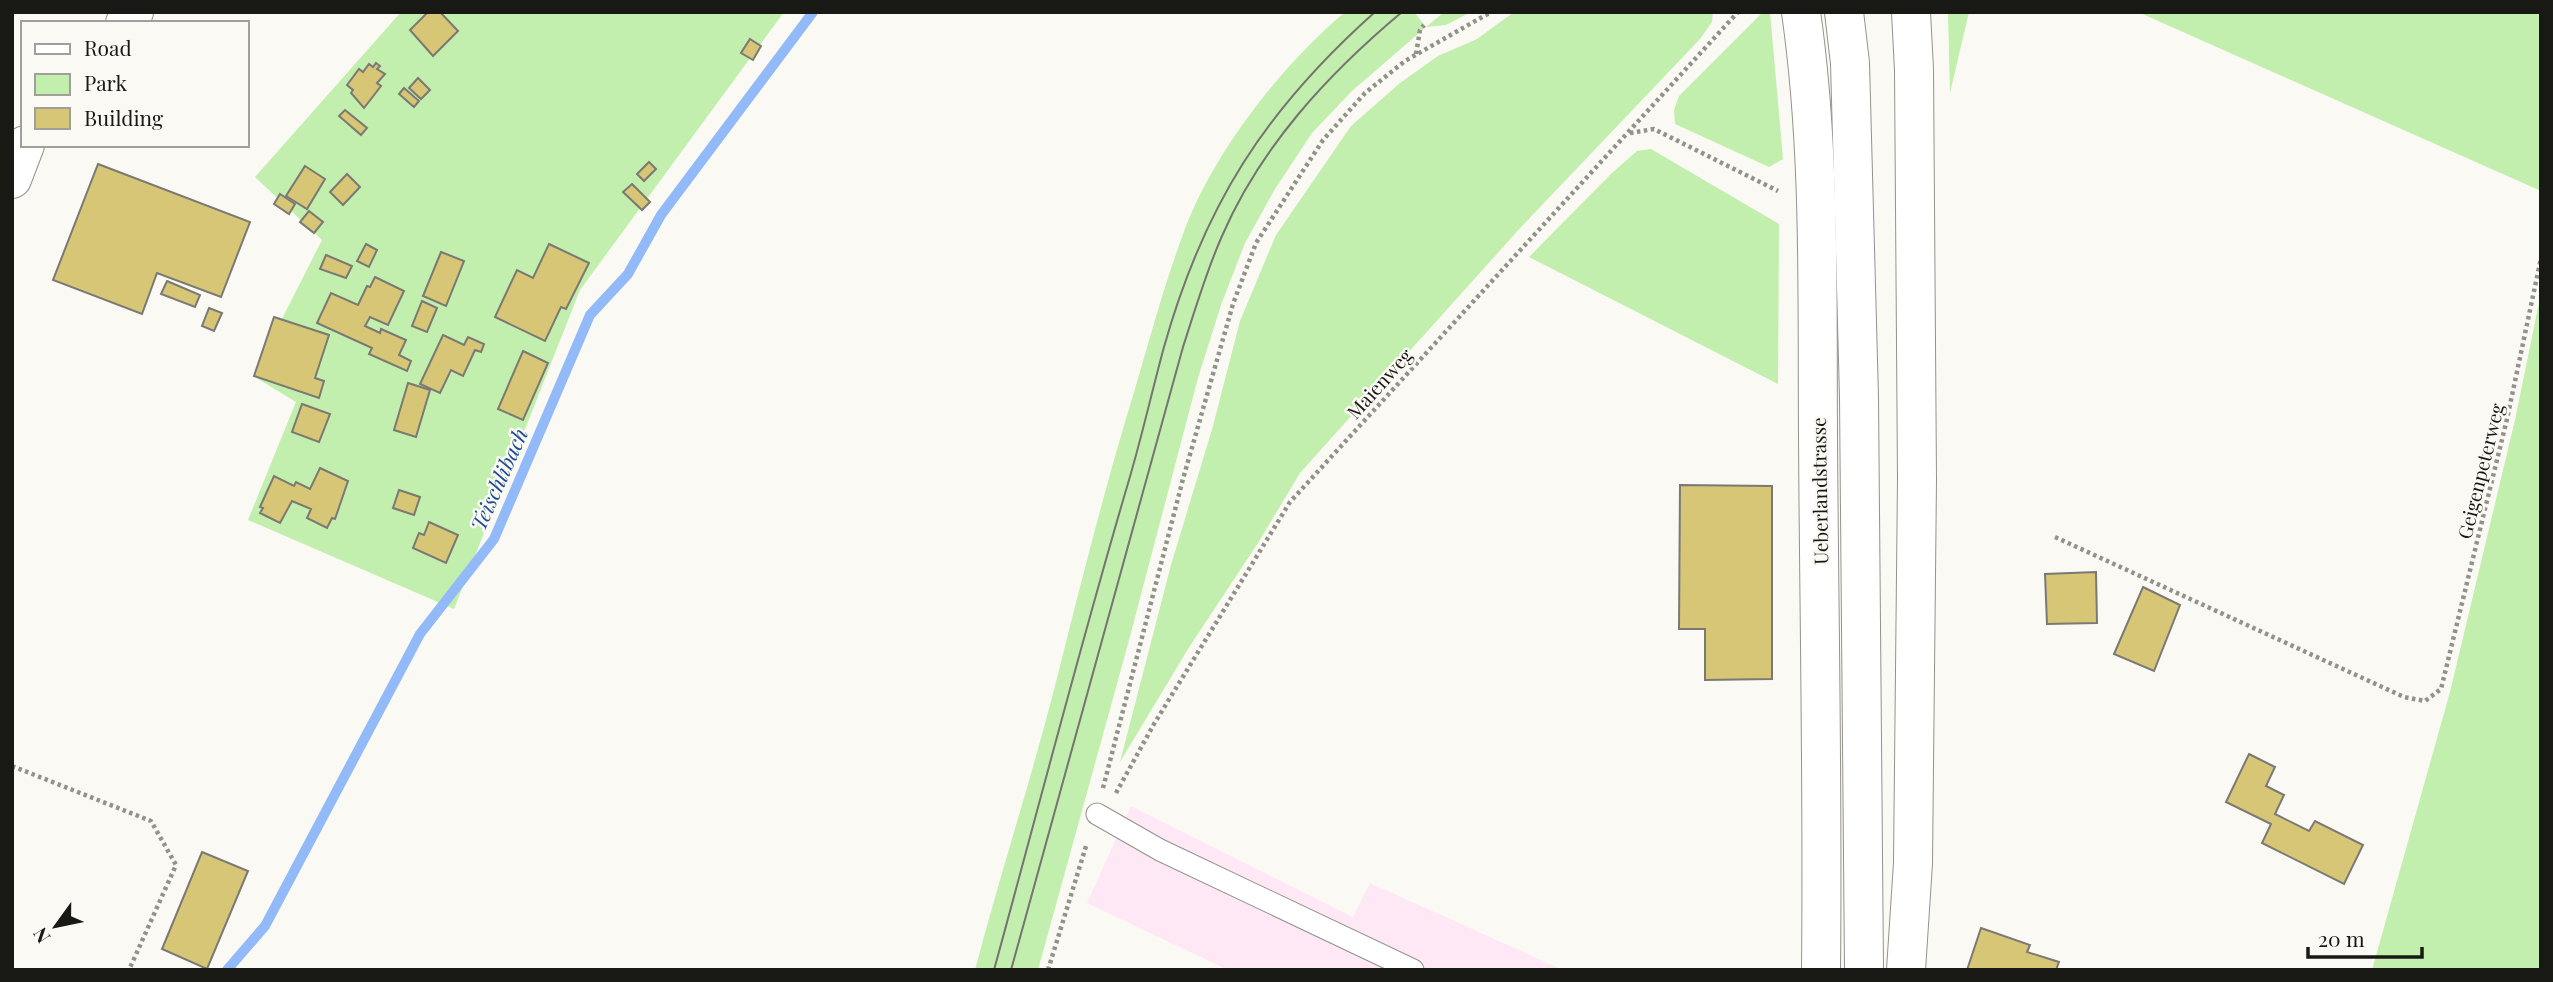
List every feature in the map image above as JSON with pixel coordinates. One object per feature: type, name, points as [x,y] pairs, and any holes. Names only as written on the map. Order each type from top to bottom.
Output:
[{"type":"main road","name":"Ueberlandstrasse","points":[[1801,12],[1811,104],[1815,209],[1823,748],[1821,970]]},
{"type":"main road","name":"Ueberlandstrasse","points":[[1844,12],[1850,63],[1859,397],[1864,970]]},
{"type":"main road","points":[[1906,970],[1913,863],[1916,492],[1914,70],[1911,12]]},
{"type":"main road","points":[[12,179],[24,147]]},
{"type":"lane","points":[[1097,814],[1160,849],[1413,970]]},
{"type":"path","points":[[1048,970],[1062,918],[1097,814],[1138,647],[1233,304],[1256,243],[1323,140],[1365,93],[1405,61],[1491,12]]},
{"type":"path","name":"Maienweg","points":[[1097,814],[1120,789],[1154,724],[1290,502],[1738,12]]},
{"type":"path","points":[[1416,55],[1420,30],[1424,24]]},
{"type":"path","points":[[1629,133],[1654,129],[1815,209]]},
{"type":"path","name":"Geigenpeterweg","points":[[2055,537],[2403,697],[2425,701],[2441,689],[2507,419],[2541,258]]},
{"type":"path","points":[[12,766],[151,821],[176,865],[129,970]]},
{"type":"shaded area","points":[[1131,806],[1353,917],[1370,883],[1563,970],[1228,970],[1087,903]]},
{"type":"green space","points":[[401,12],[784,12],[580,290],[454,609],[248,520],[296,402],[253,376],[322,240],[255,177]]},
{"type":"green space","points":[[1345,12],[1414,12],[1426,27],[1352,91],[1312,133],[1275,189],[1245,243],[1221,305],[1198,378],[1038,970],[975,970],[1048,711],[1114,460],[1182,237],[1210,175],[1250,115],[1296,59]]},
{"type":"green space","points":[[1444,12],[1471,12],[1446,25],[1426,27]]},
{"type":"green space","points":[[1514,12],[1713,12],[1712,22],[1700,39],[1522,226],[1300,473],[1120,762],[1171,565],[1213,426],[1240,321],[1276,235],[1351,126],[1400,83],[1438,56],[1477,39]]},
{"type":"green space","points":[[1763,12],[1770,12],[1783,159],[1769,167],[1675,124],[1674,110],[1679,96]]},
{"type":"green space","points":[[1948,12],[1969,12],[1950,93]]},
{"type":"green space","points":[[2138,12],[2541,12],[2541,191]]},
{"type":"green space","points":[[1651,149],[1779,224],[1778,384],[1529,257],[1612,173],[1637,151]]},
{"type":"green space","points":[[2541,293],[2541,970],[2372,970],[2450,692],[2515,420]]},
{"type":"building","points":[[428,12],[441,13],[458,31],[433,56],[410,30]]},
{"type":"building","points":[[750,39],[761,46],[753,60],[741,53]]},
{"type":"building","points":[[376,63],[380,66],[377,69],[385,74],[377,83],[381,86],[364,108],[347,85],[359,69],[363,72],[369,64],[373,67]]},
{"type":"building","points":[[418,78],[430,90],[421,99],[409,88]]},
{"type":"building","points":[[404,88],[419,101],[414,107],[399,94]]},
{"type":"building","points":[[345,110],[367,128],[361,135],[339,116]]},
{"type":"building","points":[[649,162],[656,169],[644,181],[637,174]]},
{"type":"building","points":[[98,164],[250,222],[221,297],[157,273],[142,314],[53,280]]},
{"type":"building","points":[[305,166],[325,179],[307,209],[286,196]]},
{"type":"building","points":[[347,174],[360,187],[343,205],[330,192]]},
{"type":"building","points":[[632,184],[650,202],[642,210],[623,192]]},
{"type":"building","points":[[280,194],[295,204],[289,214],[274,204]]},
{"type":"building","points":[[309,211],[323,222],[314,233],[300,222]]},
{"type":"building","points":[[366,244],[377,250],[369,267],[357,261]]},
{"type":"building","points":[[549,244],[589,263],[566,309],[561,307],[545,341],[495,317],[517,270],[533,278]]},
{"type":"building","points":[[441,252],[464,261],[446,306],[423,296]]},
{"type":"building","points":[[326,255],[352,266],[346,278],[320,269]]},
{"type":"building","points":[[375,277],[404,291],[388,325],[370,317],[365,326],[380,333],[381,329],[406,340],[399,355],[411,361],[407,371],[369,354],[372,348],[317,323],[331,293],[358,305],[367,286],[370,287]]},
{"type":"building","points":[[167,281],[200,295],[195,307],[161,294]]},
{"type":"building","points":[[422,301],[437,308],[427,332],[412,326]]},
{"type":"building","points":[[209,308],[222,313],[214,331],[202,326]]},
{"type":"building","points":[[274,317],[329,335],[315,378],[324,381],[319,398],[254,376]]},
{"type":"building","points":[[443,335],[464,345],[468,337],[484,344],[481,352],[475,350],[463,376],[451,370],[440,393],[420,384]]},
{"type":"building","points":[[523,351],[548,363],[523,420],[498,409]]},
{"type":"building","points":[[408,383],[430,390],[416,437],[394,430]]},
{"type":"building","points":[[302,404],[330,414],[319,442],[292,432]]},
{"type":"building","points":[[320,468],[348,481],[335,519],[332,518],[327,528],[307,518],[311,509],[292,501],[280,523],[260,513],[263,508],[260,507],[274,476],[294,486],[296,482],[310,489]]},
{"type":"building","points":[[1680,485],[1772,486],[1772,679],[1705,680],[1705,629],[1679,629]]},
{"type":"building","points":[[399,490],[420,497],[414,515],[393,508]]},
{"type":"building","points":[[429,522],[458,535],[446,563],[413,548],[419,533],[424,535]]},
{"type":"building","points":[[2096,572],[2097,623],[2047,624],[2045,574]]},
{"type":"building","points":[[2143,587],[2180,605],[2154,671],[2114,654]]},
{"type":"building","points":[[2249,754],[2275,767],[2266,786],[2284,795],[2275,814],[2309,831],[2315,821],[2363,845],[2344,884],[2262,843],[2271,824],[2226,802]]},
{"type":"building","points":[[202,852],[248,871],[207,969],[162,949]]},
{"type":"building","points":[[1981,928],[2030,945],[2027,952],[2059,962],[2056,970],[1967,970]]},
{"type":"waterway","name":"Teischlibach","points":[[227,970],[265,926],[420,634],[494,539],[590,315],[628,274],[661,215],[813,12]]},
{"type":"tram line","points":[[994,970],[1164,347],[1198,249],[1219,204],[1270,124],[1301,86],[1375,12]]},
{"type":"tram line","points":[[1011,970],[1183,347],[1216,250],[1238,203],[1277,142],[1323,86],[1402,12]]}]
